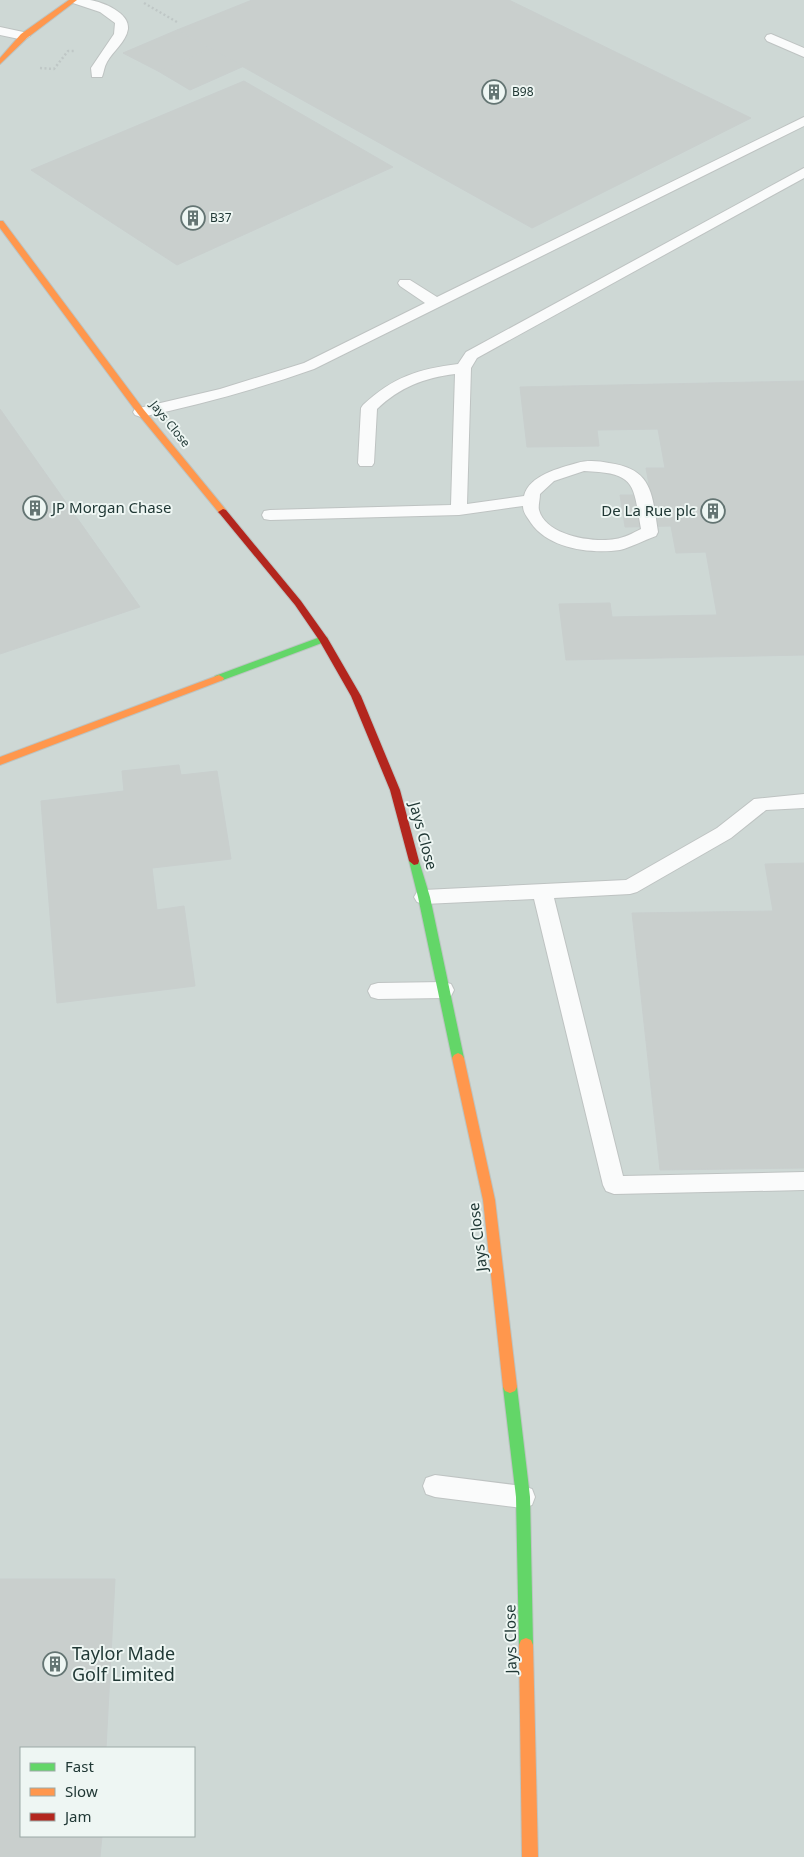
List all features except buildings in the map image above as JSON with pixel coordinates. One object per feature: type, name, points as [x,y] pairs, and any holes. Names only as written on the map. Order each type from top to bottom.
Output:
[{"type":"street","points":[[0,62],[24,36],[74,0]]},
{"type":"street","name":"Jays Close","points":[[0,223],[141,412],[298,603],[323,639],[356,696],[395,790],[424,897],[489,1200],[523,1497],[530,1857]]},
{"type":"street","points":[[0,761],[323,639]]},
{"type":"lane","points":[[78,0],[108,12],[121,21],[122,26],[118,37],[97,67],[97,74]]},
{"type":"lane","points":[[0,31],[24,36]]},
{"type":"lane","points":[[772,38],[804,53]]},
{"type":"lane","points":[[141,412],[181,404],[263,382],[309,366],[804,121]]},
{"type":"lane","points":[[459,510],[463,368],[471,356],[804,172]]},
{"type":"lane","points":[[404,283],[436,303]]},
{"type":"lane","points":[[366,463],[369,408],[385,392],[409,378],[431,372],[463,368]]},
{"type":"lane","points":[[605,466],[626,471],[637,478],[642,489],[650,532],[639,539],[620,545],[598,547],[575,544],[555,537],[540,526],[532,514],[530,500],[535,488],[547,477],[564,470],[605,466]]},
{"type":"lane","points":[[270,515],[459,510],[530,500]]},
{"type":"lane","points":[[424,897],[630,887],[724,833],[761,804],[804,801]]},
{"type":"lane","points":[[542,891],[614,1185],[804,1181]]},
{"type":"lane","points":[[378,991],[444,990]]},
{"type":"lane","points":[[435,1486],[523,1497]]},
{"type":"path","points":[[139,0],[177,22]]},
{"type":"shaded area","points":[[0,0],[804,0],[804,1857],[0,1857]]},
{"type":"traffic: fast","points":[[219,678],[323,639]]},
{"type":"traffic: fast","points":[[414,861],[424,897],[458,1058]]},
{"type":"traffic: fast","points":[[510,1387],[523,1497],[526,1645]]},
{"type":"traffic: slow","points":[[0,62],[24,36],[74,0]]},
{"type":"traffic: slow","points":[[0,223],[141,412],[223,512]]},
{"type":"traffic: slow","points":[[0,761],[219,678]]},
{"type":"traffic: slow","points":[[458,1058],[489,1200],[510,1387]]},
{"type":"traffic: slow","points":[[526,1645],[530,1857]]},
{"type":"traffic: jam","points":[[223,512],[298,603],[323,639],[356,696],[395,790],[414,861]]},
{"type":"place","name":"B98","points":[[494,92]]},
{"type":"place","name":"B37","points":[[193,218]]},
{"type":"place","name":"JP Morgan Chase","points":[[35,508]]},
{"type":"place","name":"De La Rue plc","points":[[713,511]]},
{"type":"place","name":"Taylor Made Golf Limited","points":[[55,1664]]}]
